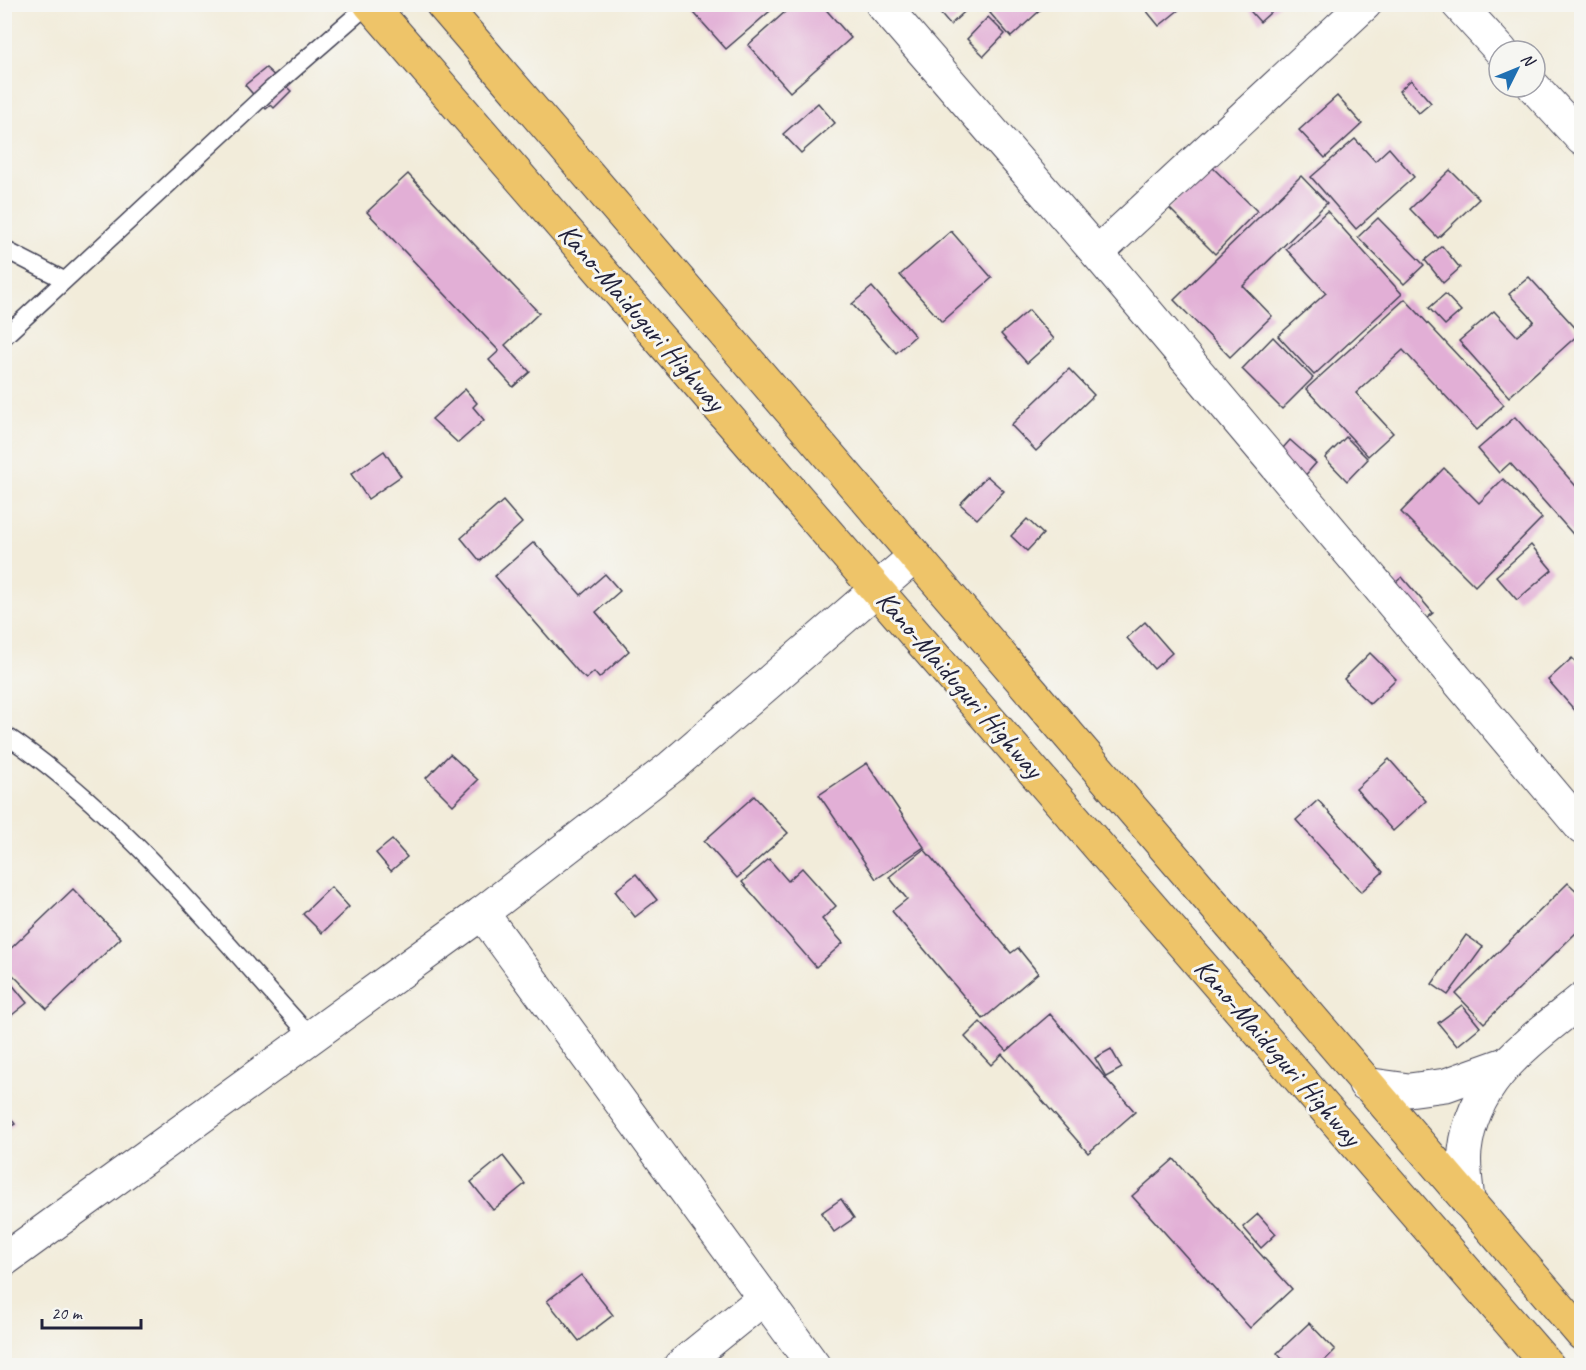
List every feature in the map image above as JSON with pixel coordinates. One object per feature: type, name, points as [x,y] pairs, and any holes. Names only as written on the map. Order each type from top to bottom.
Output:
[{"type":"highway","name":"Kano-Maiduguri Highway","points":[[370,4],[1548,1365]]},
{"type":"highway","name":"Kano-Maiduguri Highway","points":[[442,4],[1581,1334]]},
{"type":"street","points":[[882,4],[1096,253],[1581,828]]},
{"type":"street","points":[[1096,253],[1365,4]]},
{"type":"street","points":[[1458,4],[1490,39]]},
{"type":"street","points":[[1545,99],[1581,139]]},
{"type":"street","points":[[4,1260],[482,913],[671,767],[914,557]]},
{"type":"street","points":[[482,913],[814,1365]]},
{"type":"street","points":[[1467,1202],[1465,1152],[1475,1107],[1502,1065],[1581,999]]},
{"type":"street","points":[[1365,1084],[1408,1090],[1446,1085],[1502,1065]]},
{"type":"street","points":[[680,1365],[764,1298]]},
{"type":"lane","points":[[4,337],[270,90],[370,4]]},
{"type":"lane","points":[[4,249],[64,280]]},
{"type":"lane","points":[[4,734],[28,750],[93,805],[153,864],[311,1038]]},
{"type":"building","points":[[794,4],[821,4],[851,38],[790,92],[748,45]]},
{"type":"building","points":[[932,4],[973,4],[950,25]]},
{"type":"building","points":[[1000,4],[1047,4],[1011,37],[990,13]]},
{"type":"building","points":[[1141,4],[1176,4],[1180,9],[1159,26]]},
{"type":"building","points":[[1244,4],[1280,4],[1260,22]]},
{"type":"building","points":[[687,5],[777,5],[726,49]]},
{"type":"building","points":[[988,17],[1005,34],[984,56],[967,39]]},
{"type":"building","points":[[266,68],[291,91],[274,108],[271,105],[266,109],[245,85]]},
{"type":"building","points":[[1411,80],[1431,103],[1419,113],[1399,91]]},
{"type":"building","points":[[1337,96],[1362,124],[1325,158],[1299,130]]},
{"type":"building","points":[[818,103],[835,123],[801,153],[783,134]]},
{"type":"building","points":[[1355,139],[1375,161],[1389,148],[1414,177],[1356,229],[1311,177]]},
{"type":"building","points":[[1210,165],[1257,211],[1215,254],[1169,208]]},
{"type":"building","points":[[1450,170],[1479,199],[1438,238],[1410,209]]},
{"type":"building","points":[[408,174],[539,313],[505,345],[530,372],[513,387],[489,360],[499,351],[367,212]]},
{"type":"building","points":[[1301,176],[1327,203],[1243,286],[1272,316],[1230,357],[1174,300]]},
{"type":"building","points":[[1327,211],[1402,294],[1314,375],[1278,336],[1326,293],[1286,249]]},
{"type":"building","points":[[1378,218],[1424,265],[1404,284],[1358,237]]},
{"type":"building","points":[[951,231],[992,278],[942,322],[900,275]]},
{"type":"building","points":[[1442,246],[1460,268],[1443,283],[1425,260]]},
{"type":"building","points":[[1529,277],[1580,333],[1509,397],[1459,341],[1494,311],[1517,336],[1534,321],[1509,294]]},
{"type":"building","points":[[872,287],[915,336],[896,353],[852,304]]},
{"type":"building","points":[[1445,294],[1461,311],[1445,325],[1429,308]]},
{"type":"building","points":[[1405,299],[1504,405],[1477,430],[1403,350],[1356,393],[1393,433],[1368,456],[1306,389]]},
{"type":"building","points":[[1029,310],[1054,339],[1027,363],[1001,334]]},
{"type":"building","points":[[1273,337],[1313,378],[1282,409],[1242,369]]},
{"type":"building","points":[[1069,369],[1094,395],[1036,451],[1011,425]]},
{"type":"building","points":[[465,389],[477,403],[473,407],[484,420],[458,443],[432,419]]},
{"type":"building","points":[[1515,417],[1582,493],[1582,539],[1579,541],[1510,463],[1499,473],[1478,449]]},
{"type":"building","points":[[1346,437],[1368,459],[1347,481],[1325,458]]},
{"type":"building","points":[[1290,440],[1316,463],[1296,486],[1270,463]]},
{"type":"building","points":[[384,451],[401,476],[368,499],[351,474]]},
{"type":"building","points":[[1444,468],[1479,503],[1503,479],[1542,518],[1475,586],[1401,512]]},
{"type":"building","points":[[987,476],[1004,491],[977,519],[960,504]]},
{"type":"building","points":[[503,501],[522,523],[480,561],[461,538]]},
{"type":"building","points":[[1027,519],[1043,534],[1027,551],[1011,536]]},
{"type":"building","points":[[534,542],[581,595],[605,574],[620,591],[596,612],[629,651],[599,678],[594,672],[586,679],[580,674],[495,576]]},
{"type":"building","points":[[1531,545],[1552,570],[1517,600],[1496,576]]},
{"type":"building","points":[[1402,577],[1433,613],[1419,625],[1388,589]]},
{"type":"building","points":[[1145,622],[1172,653],[1154,669],[1127,638]]},
{"type":"building","points":[[1370,653],[1396,679],[1370,704],[1344,679]]},
{"type":"building","points":[[1572,658],[1582,668],[1579,715],[1548,680]]},
{"type":"building","points":[[450,754],[478,780],[453,805],[426,778]]},
{"type":"building","points":[[1389,759],[1426,801],[1393,831],[1356,789]]},
{"type":"building","points":[[867,763],[924,847],[876,879],[819,795]]},
{"type":"building","points":[[754,796],[788,833],[737,878],[704,841]]},
{"type":"building","points":[[1318,800],[1383,872],[1361,892],[1296,820]]},
{"type":"building","points":[[392,840],[407,857],[391,871],[376,853]]},
{"type":"building","points":[[924,849],[1011,953],[1018,948],[1038,973],[983,1019],[892,911],[907,899],[889,877]]},
{"type":"building","points":[[769,859],[788,881],[802,868],[836,906],[822,919],[843,943],[816,967],[742,882]]},
{"type":"building","points":[[636,874],[657,900],[635,917],[615,891]]},
{"type":"building","points":[[1568,883],[1582,896],[1582,927],[1484,1023],[1456,994]]},
{"type":"building","points":[[331,887],[349,907],[322,933],[303,914]]},
{"type":"building","points":[[73,889],[121,938],[47,1009],[4,966],[4,955]]},
{"type":"building","points":[[1466,935],[1483,947],[1448,995],[1432,984]]},
{"type":"building","points":[[11,983],[27,1003],[12,1015],[4,1005],[4,988]]},
{"type":"building","points":[[1462,1005],[1480,1027],[1457,1046],[1438,1023]]},
{"type":"building","points":[[1050,1014],[1135,1112],[1088,1153],[1002,1054],[991,1065],[965,1037],[980,1022],[1007,1051]]},
{"type":"building","points":[[1111,1049],[1122,1068],[1106,1077],[1095,1058]]},
{"type":"building","points":[[4,1109],[15,1124],[4,1131]]},
{"type":"building","points":[[503,1156],[525,1184],[493,1210],[471,1182]]},
{"type":"building","points":[[1174,1159],[1292,1289],[1250,1328],[1132,1196]]},
{"type":"building","points":[[841,1199],[854,1218],[834,1232],[821,1213]]},
{"type":"building","points":[[1258,1214],[1276,1234],[1261,1248],[1243,1227]]},
{"type":"building","points":[[581,1275],[613,1315],[579,1341],[547,1301]]},
{"type":"building","points":[[1309,1323],[1335,1350],[1319,1366],[1288,1366],[1277,1353]]}]
